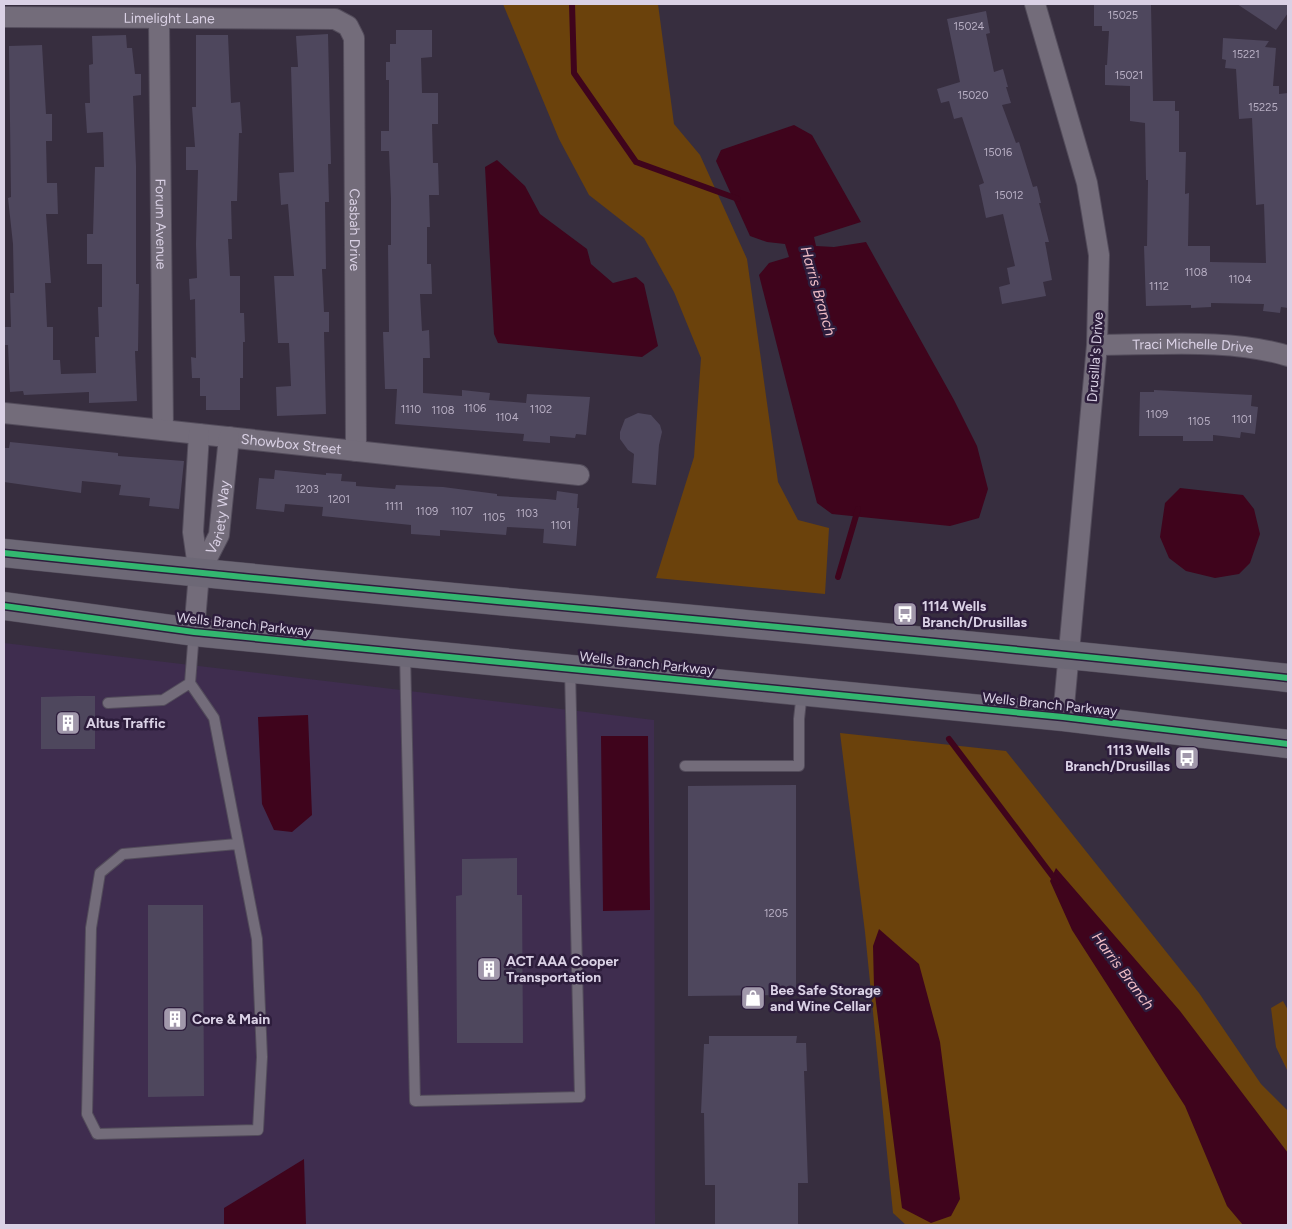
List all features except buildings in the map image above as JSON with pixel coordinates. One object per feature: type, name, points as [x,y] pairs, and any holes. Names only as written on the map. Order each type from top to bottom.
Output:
[{"type":"main road","points":[[4,553],[199,574],[1069,654],[1288,678]]},
{"type":"main road","name":"Wells Branch Parkway","points":[[4,606],[194,632],[1063,716],[1288,744]]},
{"type":"street","name":"Drusilla's Drive","points":[[1035,4],[1087,183],[1099,255],[1097,345],[1063,716]]},
{"type":"street","name":"Limelight Lane","points":[[4,18],[335,19]]},
{"type":"street","name":"Forum Avenue","points":[[159,18],[163,430]]},
{"type":"street","name":"Casbah Drive","points":[[335,19],[348,26],[354,38],[356,451]]},
{"type":"street","name":"Traci Michelle Drive","points":[[1097,345],[1216,346],[1288,356]]},
{"type":"street","name":"Showbox Street","points":[[4,413],[579,475]]},
{"type":"street","name":"Variety Way","points":[[199,434],[193,532],[199,574]]},
{"type":"street","name":"Variety Way","points":[[199,574],[219,535],[229,437]]},
{"type":"street","points":[[194,632],[199,574]]},
{"type":"lane","points":[[194,632],[190,683],[214,718],[257,939],[262,1056],[258,1130],[97,1134],[87,1114],[91,928],[100,873],[123,854],[237,844]]},
{"type":"lane","points":[[405,652],[415,1101],[580,1097],[570,669]]},
{"type":"lane","points":[[108,703],[163,700],[190,683]]},
{"type":"lane","points":[[685,766],[799,766],[799,719],[802,691]]},
{"type":"shaded area","points":[[503,4],[658,4],[674,124],[700,155],[747,259],[778,482],[798,520],[829,528],[825,594],[656,578],[694,457],[701,358],[674,292],[644,238],[589,195],[559,139]]},
{"type":"shaded area","points":[[4,643],[654,720],[655,1225],[4,1225]]},
{"type":"shaded area","points":[[840,733],[1006,751],[1199,993],[1261,1084],[1288,1111],[1288,1225],[906,1225],[893,1213],[865,932]]},
{"type":"shaded area","points":[[1283,1001],[1288,1010],[1288,1072],[1276,1047],[1271,1008]]},
{"type":"water","points":[[794,125],[812,135],[861,222],[814,237],[816,246],[834,247],[866,242],[954,400],[977,446],[988,489],[979,518],[950,526],[832,514],[817,503],[759,275],[769,263],[789,257],[785,244],[767,242],[750,236],[716,161],[721,150]]},
{"type":"water","points":[[497,160],[525,186],[540,214],[587,249],[591,264],[613,283],[636,277],[644,284],[658,346],[642,357],[498,343],[494,334],[485,167]]},
{"type":"water","points":[[1180,488],[1243,495],[1254,509],[1260,534],[1250,563],[1239,574],[1215,578],[1186,571],[1169,558],[1160,537],[1165,503]]},
{"type":"water","points":[[308,715],[312,815],[292,832],[274,830],[262,804],[258,717]]},
{"type":"water","points":[[601,736],[648,736],[650,910],[603,911]]},
{"type":"water","points":[[1056,868],[1180,1011],[1288,1153],[1288,1225],[1243,1225],[1227,1206],[1185,1106],[1072,930],[1050,881]]},
{"type":"water","points":[[879,929],[919,964],[940,1042],[960,1199],[951,1216],[931,1223],[902,1208],[874,987],[873,946]]},
{"type":"water","points":[[304,1159],[306,1225],[224,1225],[224,1208]]},
{"type":"waterway","name":"Harris Branch","points":[[572,4],[574,73],[636,162],[738,199]]},
{"type":"waterway","name":"Harris Branch","points":[[838,577],[858,509]]},
{"type":"waterway","name":"Harris Branch","points":[[949,739],[1057,882]]},
{"type":"cycle path","points":[[4,553],[967,645],[1288,678]]},
{"type":"cycle path","points":[[4,606],[194,632],[1063,717],[1288,744]]},
{"type":"place","name":"1114 Wells Branch/Drusillas","points":[[905,614]]},
{"type":"place","name":"Altus Traffic","points":[[68,723]]},
{"type":"place","name":"1113 Wells Branch/Drusillas","points":[[1187,758]]},
{"type":"place","name":"ACT AAA Cooper Transportation","points":[[489,969]]},
{"type":"place","name":"Bee Safe Storage and Wine Cellar","points":[[753,998]]},
{"type":"place","name":"Core & Main","points":[[175,1019]]}]
